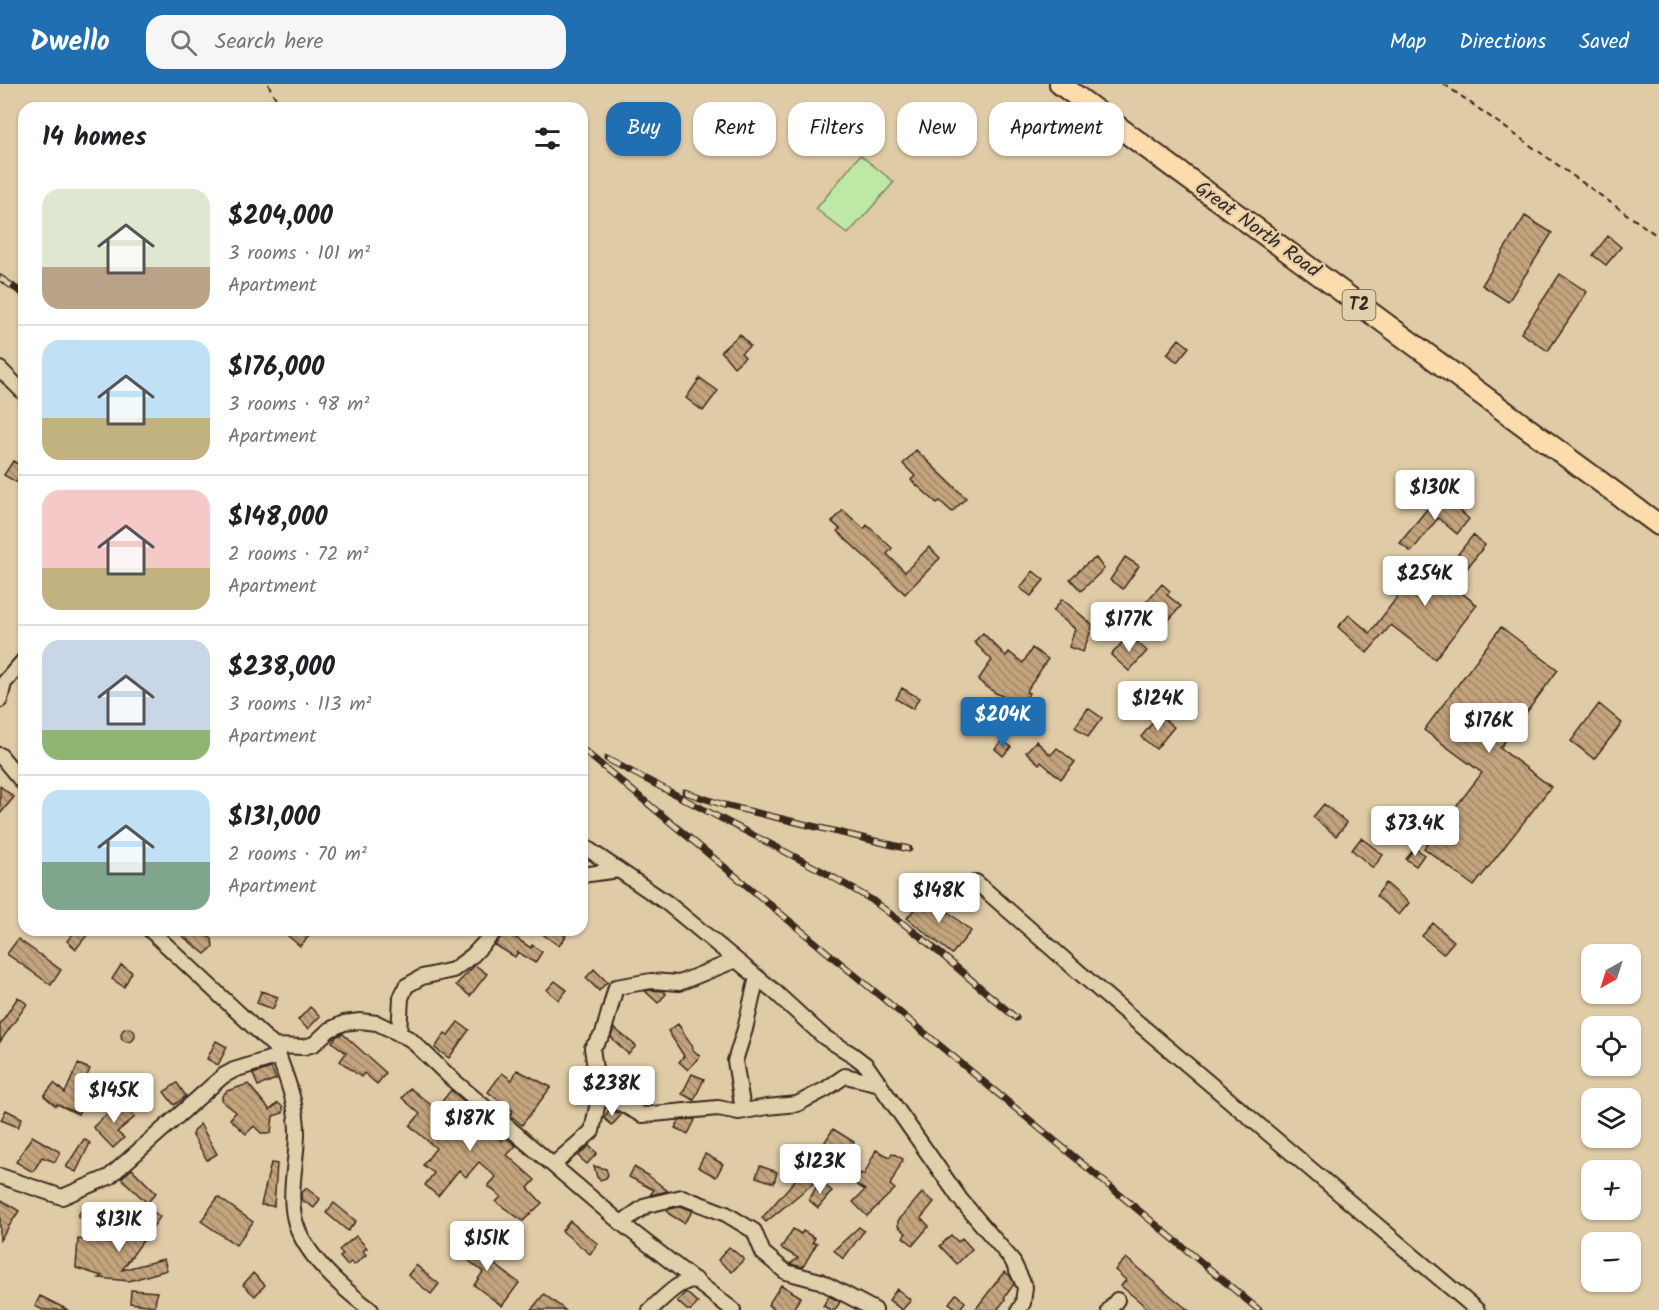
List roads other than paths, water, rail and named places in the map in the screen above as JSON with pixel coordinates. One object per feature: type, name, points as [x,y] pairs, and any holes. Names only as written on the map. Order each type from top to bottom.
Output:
[{"type":"highway","name":"Great North Road","points":[[1060,84],[1659,525]]},
{"type":"street","points":[[0,369],[18,387]]},
{"type":"street","points":[[0,700],[4,683],[18,667]]},
{"type":"street","points":[[0,755],[18,777]]},
{"type":"street","points":[[588,848],[667,903],[757,977],[824,1037],[853,1054],[866,1065],[960,1199],[1012,1260],[1025,1287],[1023,1303],[1019,1310]]},
{"type":"street","points":[[588,874],[619,870]]},
{"type":"street","points":[[976,882],[1104,994],[1477,1310]]},
{"type":"street","points":[[156,936],[277,1051],[291,1087],[296,1110],[297,1132],[292,1195],[295,1222],[311,1254],[370,1310]]},
{"type":"street","points":[[399,1034],[401,998],[406,986],[422,977],[453,970],[473,955],[490,936]]},
{"type":"street","points":[[553,1165],[592,1131],[599,1096],[592,1048],[603,1034],[616,987],[651,981],[679,983],[736,960]]},
{"type":"street","points":[[740,1112],[742,1104],[735,1061],[757,977]]},
{"type":"street","points":[[0,1176],[62,1197],[72,1193],[109,1177],[223,1076],[277,1051],[314,1044],[337,1027],[352,1022],[377,1023],[410,1039],[453,1080],[621,1223],[733,1310]]},
{"type":"street","points":[[599,1096],[642,1114],[718,1108],[740,1112],[797,1104],[845,1076],[880,1084]]},
{"type":"street","points":[[621,1223],[647,1205],[682,1197],[726,1214],[754,1231],[763,1253],[786,1272],[819,1281],[875,1310]]},
{"type":"street","points":[[650,1310],[675,1288],[688,1280],[696,1280]]},
{"type":"railway","points":[[0,278],[18,290]]},
{"type":"railway","points":[[588,754],[1259,1310]]},
{"type":"railway","points":[[607,759],[824,872],[872,900],[921,937],[1016,1018]]},
{"type":"railway","points":[[685,792],[724,805],[909,849]]}]
